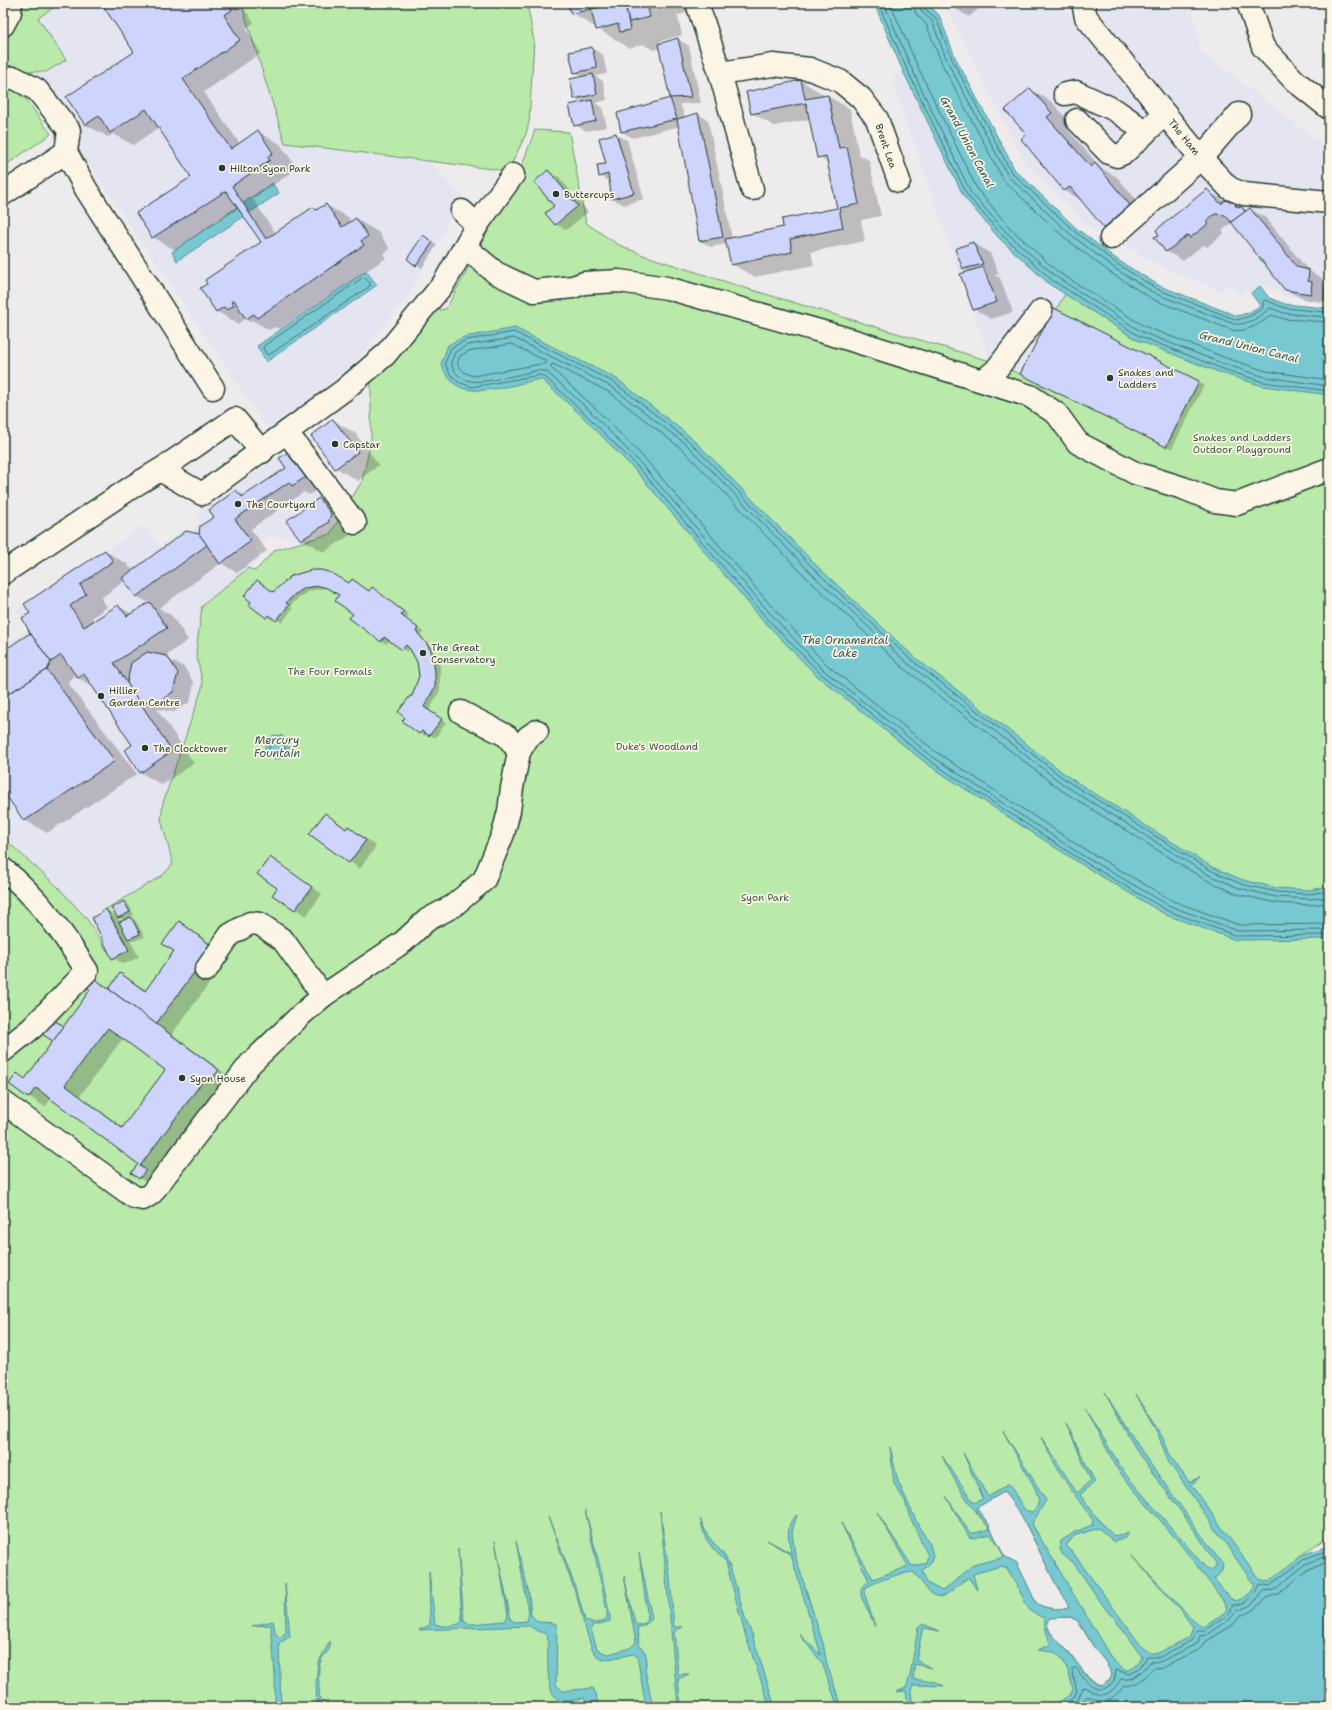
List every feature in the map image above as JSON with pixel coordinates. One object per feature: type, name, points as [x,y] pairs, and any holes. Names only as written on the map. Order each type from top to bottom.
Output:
[{"type":"street","points":[[3,25],[10,12],[11,3]]},
{"type":"street","points":[[697,3],[720,73],[752,189]]},
{"type":"street","name":"The Ham","points":[[1083,3],[1086,16],[1201,158],[1229,188],[1244,194],[1329,202]]},
{"type":"street","points":[[1248,3],[1263,47],[1295,81],[1329,108]]},
{"type":"street","name":"Brent Lea","points":[[720,73],[773,65],[810,69],[840,81],[861,98],[877,119],[899,181]]},
{"type":"street","points":[[3,78],[15,78],[38,90],[69,130],[66,152],[86,189],[213,388]]},
{"type":"street","points":[[1065,94],[1076,92],[1115,110],[1145,133]]},
{"type":"street","points":[[1077,120],[1109,153],[1117,156],[1124,153],[1165,114]]},
{"type":"street","points":[[1112,238],[1201,158],[1239,114]]},
{"type":"street","points":[[3,194],[66,152]]},
{"type":"street","points":[[160,470],[202,494],[262,452],[344,390],[386,355],[444,283],[465,247],[470,218],[513,175]]},
{"type":"street","points":[[465,247],[496,273],[534,291],[573,287],[584,283],[619,281],[667,288],[984,380],[1030,396],[1057,414],[1078,443],[1135,473],[1183,488],[1215,501],[1237,504],[1329,469]]},
{"type":"street","points":[[984,380],[996,370],[1041,311]]},
{"type":"street","points":[[3,573],[235,419],[262,452]]},
{"type":"street","points":[[288,431],[291,438],[355,523]]},
{"type":"street","points":[[461,712],[506,736],[519,752]]},
{"type":"street","points":[[3,1102],[134,1197],[143,1199],[151,1194],[250,1064],[302,1014],[323,996],[403,942],[427,920],[453,906],[484,880],[503,834],[509,811],[519,752],[528,737],[537,732]]},
{"type":"street","points":[[3,869],[40,904],[66,937],[87,971],[32,1028],[3,1051]]},
{"type":"street","points":[[206,970],[230,935],[250,923],[260,924],[283,940],[323,996]]},
{"type":"shaded area","points":[[60,3],[243,3],[285,143],[430,162],[462,198],[408,296],[347,371],[267,428],[31,78],[46,72],[38,18]]},
{"type":"shaded area","points":[[941,3],[1061,3],[1222,198],[1241,203],[1329,210],[1329,300],[1283,296],[1268,285],[1253,295],[1245,291],[1240,296],[1229,285],[1221,291],[1164,268],[1108,236],[1101,235],[1092,230],[1024,162],[946,7]]},
{"type":"shaded area","points":[[1099,3],[1191,3],[1201,51],[1329,150],[1329,189],[1250,182],[1232,173],[1106,27]]},
{"type":"shaded area","points":[[902,69],[964,197],[1010,248],[1065,294],[1020,374],[990,361],[892,80]]},
{"type":"shaded area","name":"Hillier Garden Centre","points":[[287,452],[331,514],[328,523],[301,540],[270,536],[254,548],[262,558],[202,606],[196,653],[203,685],[163,803],[173,864],[163,875],[87,919],[47,876],[3,838],[3,647],[29,629],[16,610],[144,525],[161,546],[181,532],[193,534],[195,525],[200,521],[195,514]]},
{"type":"green space","points":[[3,3],[60,3],[38,18],[66,60],[46,72],[3,71]]},
{"type":"green space","points":[[241,3],[527,3],[534,41],[529,122],[526,134],[508,171],[285,143]]},
{"type":"green space","points":[[10,83],[25,98],[51,134],[3,167],[3,84]]},
{"type":"green space","name":"Syon Park","points":[[535,130],[569,132],[586,223],[617,244],[643,255],[742,287],[990,361],[1020,374],[1065,294],[1137,340],[1329,391],[1329,1536],[1301,1555],[1162,1707],[3,1707],[3,838],[58,887],[87,919],[107,951],[126,943],[106,909],[163,875],[173,864],[161,819],[163,803],[203,685],[196,653],[202,606],[248,568],[255,571],[275,550],[330,534],[362,481],[371,441],[371,379],[434,311],[446,309],[518,176]],"holes":[[[1004,1492],[1019,1511],[1056,1584],[1068,1602],[1069,1608],[1060,1609],[1043,1607],[1036,1603],[1017,1563],[1004,1556],[988,1523],[976,1508]],[[1070,1617],[1078,1621],[1112,1674],[1110,1680],[1101,1686],[1087,1675],[1069,1652],[1052,1635],[1048,1627],[1047,1623],[1049,1618]]]},
{"type":"water","name":"Grand Union Canal","points":[[874,3],[927,3],[939,15],[955,57],[1015,170],[1076,228],[1119,261],[1160,286],[1237,316],[1248,313],[1260,306],[1251,293],[1260,286],[1269,298],[1285,304],[1325,308],[1326,305],[1329,305],[1329,395],[1263,386],[1221,373],[1137,340],[1049,284],[999,238],[964,197],[902,69]]},
{"type":"water","points":[[272,183],[279,193],[177,261],[172,252]]},
{"type":"water","points":[[366,271],[377,285],[266,362],[257,346]]},
{"type":"water","name":"The Ornamental Lake","points":[[515,328],[617,379],[693,439],[820,569],[912,655],[1070,778],[1212,867],[1243,880],[1277,888],[1309,890],[1329,887],[1329,939],[1236,940],[1166,915],[1076,861],[927,764],[816,675],[761,618],[636,471],[582,416],[541,379],[496,389],[473,390],[463,388],[455,384],[445,373],[441,364],[448,345],[464,337]]},
{"type":"water","name":"Mercury Fountain","points":[[277,735],[285,739],[289,747],[285,755],[277,759],[269,755],[265,747],[269,739]]},
{"type":"water","points":[[1105,1392],[1144,1455],[1223,1565],[1222,1571],[1214,1579],[1230,1598],[1236,1601],[1247,1596],[1255,1586],[1168,1461],[1158,1434],[1136,1394],[1163,1438],[1168,1453],[1189,1482],[1200,1477],[1191,1485],[1259,1579],[1269,1582],[1301,1555],[1329,1546],[1329,1707],[1051,1707],[1070,1695],[1073,1690],[1069,1674],[1064,1662],[1057,1654],[1037,1650],[1050,1645],[1045,1626],[1045,1619],[1030,1611],[1007,1568],[1001,1566],[973,1574],[977,1590],[969,1578],[942,1596],[932,1594],[913,1572],[894,1576],[870,1585],[865,1588],[864,1592],[875,1626],[861,1596],[861,1588],[869,1581],[841,1523],[873,1579],[908,1566],[877,1512],[912,1566],[926,1562],[928,1556],[909,1515],[905,1501],[894,1484],[890,1447],[898,1481],[919,1527],[930,1544],[933,1556],[932,1561],[922,1571],[927,1583],[942,1591],[973,1565],[1004,1557],[998,1544],[990,1534],[974,1538],[969,1537],[946,1496],[970,1533],[990,1529],[963,1494],[942,1456],[974,1503],[983,1499],[963,1453],[988,1497],[1009,1484],[1025,1510],[1032,1512],[1037,1507],[1039,1501],[1035,1488],[1003,1431],[1046,1500],[1032,1524],[1110,1656],[1126,1671],[1135,1667],[1142,1657],[1114,1618],[1107,1611],[1073,1562],[1063,1555],[1060,1549],[1061,1541],[1075,1532],[1092,1525],[1093,1520],[1058,1470],[1041,1437],[1077,1493],[1091,1481],[1066,1423],[1095,1482],[1080,1495],[1102,1524],[1115,1537],[1128,1532],[1125,1538],[1115,1542],[1098,1528],[1074,1536],[1066,1546],[1071,1550],[1142,1647],[1150,1653],[1158,1653],[1190,1637],[1193,1627],[1181,1611],[1131,1555],[1188,1615],[1202,1627],[1224,1613],[1227,1609],[1225,1603],[1181,1545],[1119,1472],[1085,1408],[1126,1475],[1206,1568],[1212,1571],[1217,1565],[1193,1528],[1138,1453]],"holes":[[[1004,1492],[1026,1524],[1069,1608],[1060,1609],[1043,1607],[1036,1603],[1017,1563],[1004,1556],[988,1523],[976,1508]],[[1070,1617],[1078,1621],[1112,1674],[1110,1680],[1101,1686],[1093,1682],[1084,1673],[1069,1653],[1048,1630],[1047,1623],[1049,1618]]]},
{"type":"water","points":[[585,1510],[599,1563],[610,1616],[610,1621],[592,1626],[591,1629],[597,1649],[604,1653],[609,1654],[630,1648],[636,1642],[624,1576],[635,1623],[638,1625],[645,1623],[648,1620],[639,1553],[652,1619],[645,1625],[637,1628],[639,1644],[645,1652],[647,1659],[645,1670],[653,1707],[646,1707],[637,1656],[633,1654],[603,1660],[598,1657],[592,1649],[577,1597],[548,1517],[573,1581],[585,1620],[596,1623],[607,1618],[607,1611]]},
{"type":"water","points":[[660,1511],[670,1577],[674,1627],[683,1627],[674,1631],[678,1674],[689,1674],[678,1679],[681,1707],[678,1707]]},
{"type":"water","points":[[797,1515],[792,1532],[795,1555],[823,1643],[827,1665],[842,1707],[838,1707],[822,1663],[799,1634],[821,1655],[791,1555],[767,1540],[791,1553],[788,1532],[790,1523]]},
{"type":"water","points":[[700,1519],[708,1536],[724,1555],[730,1566],[746,1621],[752,1634],[775,1707],[770,1707],[745,1634],[726,1562],[713,1549],[705,1537]]},
{"type":"water","points":[[495,1541],[511,1620],[515,1622],[527,1621],[529,1613],[516,1541],[529,1594],[531,1615],[538,1622],[555,1623],[557,1627],[556,1685],[563,1691],[593,1688],[596,1694],[598,1707],[587,1707],[584,1698],[562,1701],[556,1698],[549,1682],[547,1634],[537,1631],[530,1626],[419,1630],[430,1625],[429,1571],[435,1624],[448,1626],[456,1625],[462,1622],[458,1548],[464,1622],[471,1624],[505,1621],[508,1615]]},
{"type":"water","points":[[285,1583],[290,1636],[279,1644],[281,1707],[275,1707],[275,1674],[271,1625],[252,1626],[273,1621],[276,1635],[281,1637],[286,1632]]},
{"type":"water","points":[[923,1624],[940,1631],[923,1628],[916,1660],[931,1668],[915,1664],[913,1679],[936,1682],[944,1686],[913,1685],[911,1691],[913,1707],[908,1707],[906,1691],[896,1692],[906,1688],[910,1676],[918,1628]]},
{"type":"water","points":[[330,1641],[330,1648],[321,1660],[319,1667],[320,1707],[317,1707],[316,1684],[318,1663]]},
{"type":"building","name":"Hilton Syon Park","points":[[101,3],[228,3],[232,10],[224,15],[240,40],[183,79],[231,149],[258,130],[273,153],[267,157],[270,160],[232,186],[266,239],[313,207],[316,210],[326,204],[342,227],[356,218],[368,236],[361,241],[364,245],[257,318],[254,314],[246,319],[234,300],[231,302],[234,305],[227,310],[224,307],[216,312],[200,288],[207,284],[205,280],[261,242],[226,191],[152,238],[136,213],[191,177],[146,109],[110,133],[99,116],[85,125],[66,97],[134,52]]},
{"type":"building","points":[[568,3],[590,3],[591,9],[571,14]]},
{"type":"building","points":[[625,3],[630,30],[620,32],[618,24],[596,30],[591,9]]},
{"type":"building","points":[[625,3],[647,3],[650,17],[629,22]]},
{"type":"building","points":[[678,38],[691,97],[670,98],[658,44]]},
{"type":"building","points":[[592,47],[597,68],[574,73],[569,52]]},
{"type":"building","points":[[593,74],[597,94],[574,99],[570,79]]},
{"type":"building","points":[[801,80],[805,99],[828,95],[839,148],[847,147],[859,204],[839,208],[843,228],[790,239],[792,252],[731,265],[725,239],[783,227],[782,219],[837,208],[826,156],[817,158],[806,103],[751,114],[746,92]]},
{"type":"building","points":[[1030,88],[1052,113],[1047,117],[1091,167],[1095,163],[1130,205],[1104,228],[1070,187],[1064,191],[1021,139],[1026,134],[1005,110]]},
{"type":"building","points":[[670,98],[677,119],[621,132],[617,113]]},
{"type":"building","points":[[592,100],[596,121],[574,126],[569,105]]},
{"type":"building","points":[[698,113],[723,237],[699,241],[677,119]]},
{"type":"building","points":[[616,133],[634,193],[612,199],[608,174],[599,177],[597,165],[606,164],[599,138]]},
{"type":"building","name":"Buttercups","points":[[548,170],[578,206],[555,225],[545,213],[554,206],[534,182]]},
{"type":"building","points":[[1207,189],[1220,203],[1223,203],[1224,200],[1236,203],[1235,206],[1242,207],[1245,212],[1231,222],[1225,215],[1215,214],[1206,221],[1208,224],[1190,238],[1188,235],[1166,252],[1154,237],[1159,235],[1156,230]]},
{"type":"building","points":[[1250,208],[1297,267],[1309,270],[1308,281],[1312,282],[1311,294],[1285,290],[1231,222]]},
{"type":"building","points":[[423,235],[433,242],[416,266],[407,259]]},
{"type":"building","points":[[973,242],[983,264],[963,269],[955,249]]},
{"type":"building","points":[[1329,249],[1329,300],[1324,299]]},
{"type":"building","points":[[983,267],[997,302],[973,310],[960,274]]},
{"type":"building","name":"Snakes and Ladders","points":[[1054,308],[1199,381],[1166,447],[1020,374]]},
{"type":"building","name":"Capstar","points":[[333,419],[358,452],[335,469],[311,436]]},
{"type":"building","name":"The Courtyard","points":[[287,453],[306,477],[292,486],[289,482],[235,519],[251,541],[220,564],[199,534],[200,526],[214,517],[209,510],[236,490],[242,497],[286,468],[279,458]]},
{"type":"building","points":[[319,498],[331,514],[328,523],[301,540],[286,521]]},
{"type":"building","points":[[186,531],[199,534],[207,545],[136,597],[122,578]]},
{"type":"building","points":[[105,550],[113,561],[80,585],[86,594],[70,606],[84,627],[118,605],[127,616],[150,602],[167,628],[114,663],[172,751],[140,773],[125,750],[132,745],[84,674],[78,678],[61,655],[51,662],[30,633],[22,618],[30,613],[24,604]]},
{"type":"building","name":"The Great Conservatory","points":[[311,570],[321,570],[332,573],[349,583],[352,579],[369,591],[372,587],[404,612],[401,615],[418,628],[416,631],[427,644],[432,653],[435,671],[435,687],[424,707],[442,719],[429,736],[422,731],[419,734],[402,721],[405,718],[398,712],[410,696],[412,696],[419,676],[417,662],[406,645],[402,650],[384,637],[381,642],[349,618],[353,614],[335,601],[339,595],[327,588],[320,586],[305,588],[294,595],[286,603],[289,605],[276,621],[269,615],[266,618],[249,605],[251,602],[244,596],[257,580],[273,592],[291,576]]},
{"type":"building","points":[[30,633],[51,662],[47,670],[3,697],[3,651]]},
{"type":"building","points":[[147,652],[167,656],[178,673],[173,692],[157,703],[138,700],[127,683],[131,663]]},
{"type":"building","points":[[47,670],[115,761],[24,821],[3,791],[3,697]]},
{"type":"building","points":[[325,813],[346,829],[348,826],[366,840],[349,863],[309,834]]},
{"type":"building","points":[[270,857],[312,887],[295,910],[272,895],[277,888],[257,874]]},
{"type":"building","points":[[124,901],[130,912],[118,918],[111,908]]},
{"type":"building","points":[[106,909],[129,950],[112,959],[92,918]]},
{"type":"building","points":[[131,917],[140,934],[128,939],[119,922]]},
{"type":"building","points":[[179,921],[213,947],[156,1024],[109,989],[120,973],[145,991],[174,951],[162,944]]},
{"type":"building","name":"Syon House","points":[[91,976],[219,1070],[211,1080],[206,1077],[140,1166],[146,1170],[139,1179],[131,1173],[138,1164],[36,1088],[28,1098],[9,1084],[17,1073],[25,1079],[90,990],[84,985]],"holes":[[[108,1028],[165,1070],[122,1128],[65,1085]]]},
{"type":"building","points":[[45,1015],[64,1026],[53,1041],[32,1028]]},
{"type":"place","name":"Hilton Syon Park","points":[[222,168]]},
{"type":"place","name":"Buttercups","points":[[556,194]]},
{"type":"place","name":"Snakes and Ladders","points":[[1110,378]]},
{"type":"place","name":"Capstar","points":[[335,444]]},
{"type":"place","name":"The Courtyard","points":[[238,504]]},
{"type":"place","name":"The Great Conservatory","points":[[423,653]]},
{"type":"place","name":"Hillier Garden Centre","points":[[101,696]]},
{"type":"place","name":"The Clocktower","points":[[145,748]]},
{"type":"place","name":"Syon House","points":[[182,1078]]},
{"type":"park label","name":"Snakes and Ladders Outdoor Playground","points":[[1242,442]]},
{"type":"park label","name":"The Four Formals","points":[[330,671]]},
{"type":"park label","name":"Duke's Woodland","points":[[657,746]]}]
